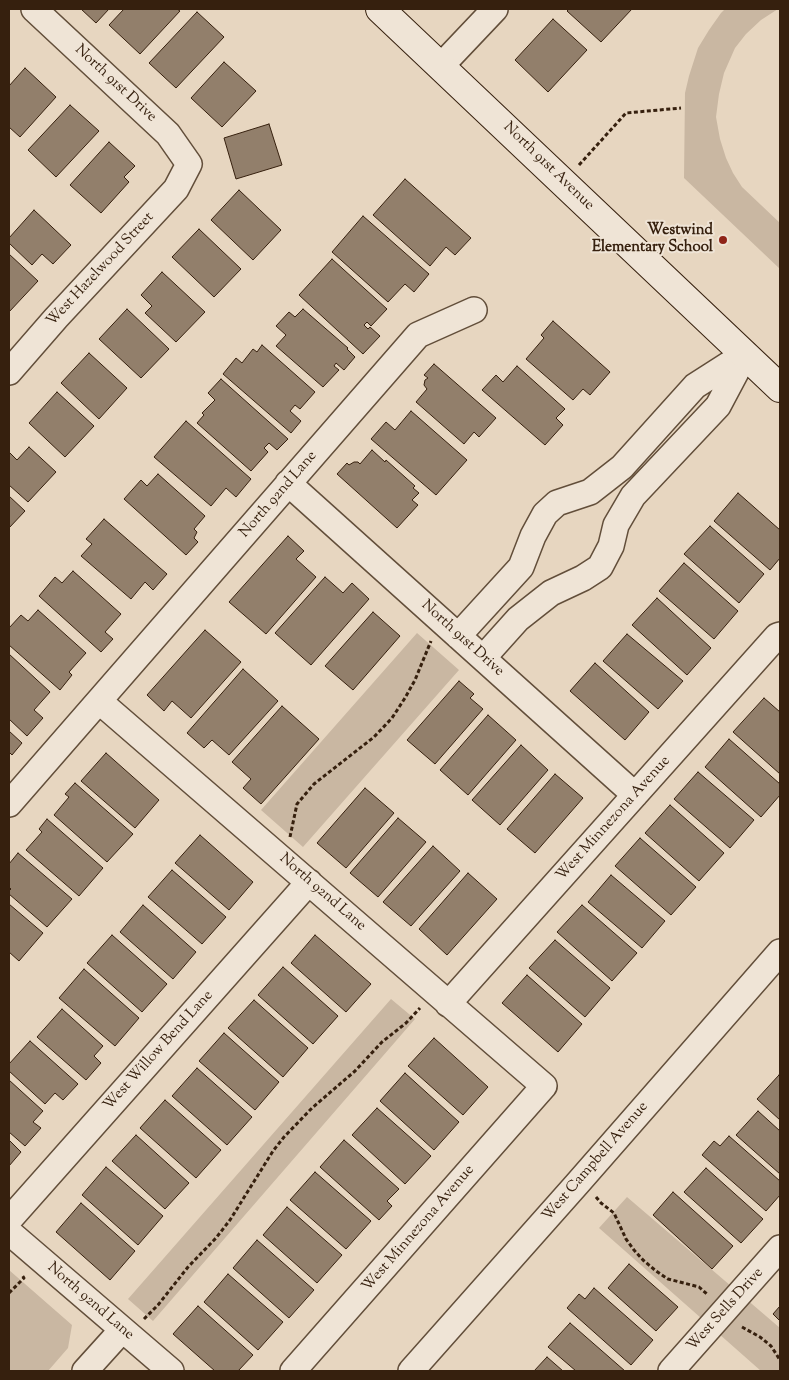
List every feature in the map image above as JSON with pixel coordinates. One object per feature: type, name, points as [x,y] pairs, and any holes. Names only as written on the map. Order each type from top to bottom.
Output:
[{"type":"main road","name":"North 91st Avenue","points":[[380,9],[780,388]]},
{"type":"street","name":"North 91st Drive","points":[[34,9],[168,134],[188,164]]},
{"type":"street","points":[[441,66],[495,9]]},
{"type":"street","name":"West Hazelwood Street","points":[[9,372],[176,188],[188,164]]},
{"type":"street","name":"North 92nd Lane","points":[[9,804],[418,335],[474,310]]},
{"type":"street","points":[[452,630],[522,567],[533,536],[545,514],[557,503],[590,492],[622,467],[695,386],[745,354]]},
{"type":"street","points":[[483,658],[518,619],[551,593],[600,567],[611,546],[616,525],[633,496],[718,406],[745,354]]},
{"type":"street","name":"North 91st Drive","points":[[288,484],[635,795]]},
{"type":"street","points":[[522,567],[551,593]]},
{"type":"street","name":"West Minnezona Avenue","points":[[448,1004],[777,636],[780,635]]},
{"type":"street","name":"North 92nd Lane","points":[[99,700],[544,1086]]},
{"type":"street","name":"West Willow Bend Lane","points":[[9,1220],[309,882]]},
{"type":"street","name":"West Campbell Avenue","points":[[411,1371],[780,952]]},
{"type":"street","name":"West Minnezona Avenue","points":[[294,1371],[544,1086]]},
{"type":"street","name":"North 92nd Lane","points":[[9,1232],[171,1371]]},
{"type":"street","name":"West Sells Drive","points":[[671,1371],[780,1248]]},
{"type":"street","points":[[86,1371],[122,1330]]},
{"type":"path","points":[[562,181],[626,113],[682,108]]},
{"type":"path","points":[[284,860],[294,848],[289,843],[297,804],[314,784],[374,737],[392,718],[406,698],[415,680],[432,637],[452,630]]},
{"type":"path","points":[[145,1350],[154,1339],[138,1325],[158,1305],[188,1267],[216,1238],[230,1220],[273,1151],[284,1137],[312,1108],[355,1071],[382,1042],[420,1009],[412,1001],[426,984]]},
{"type":"path","points":[[580,1181],[601,1203],[614,1213],[626,1239],[643,1260],[656,1272],[668,1278],[699,1287],[740,1326],[760,1337],[771,1346],[780,1360]]},
{"type":"shaded area","points":[[725,9],[778,9],[761,20],[735,48],[724,73],[716,117],[720,139],[733,173],[742,187],[780,223],[780,269],[684,178],[685,93],[689,76],[698,48]]},
{"type":"shaded area","points":[[417,633],[459,670],[303,847],[261,810]]},
{"type":"shaded area","points":[[391,999],[415,1019],[153,1321],[128,1299]]},
{"type":"shaded area","points":[[627,1197],[780,1328],[780,1371],[761,1371],[599,1228]]},
{"type":"shaded area","points":[[9,1270],[72,1325],[68,1348],[48,1371],[9,1371]]},
{"type":"building","points":[[81,9],[109,9],[96,23]]},
{"type":"building","points":[[124,9],[177,9],[180,11],[140,54],[109,25]]},
{"type":"building","points":[[569,9],[632,9],[601,42],[567,11]]},
{"type":"building","points":[[197,12],[224,37],[176,88],[149,63]]},
{"type":"building","points":[[553,19],[587,50],[548,92],[515,60]]},
{"type":"building","points":[[224,62],[256,91],[222,127],[191,98]]},
{"type":"building","points":[[25,68],[56,97],[20,137],[9,127],[9,86]]},
{"type":"building","points":[[70,105],[99,131],[56,177],[28,150]]},
{"type":"building","points":[[269,124],[282,165],[236,179],[224,138]]},
{"type":"building","points":[[109,142],[135,166],[124,177],[129,182],[101,213],[70,185]]},
{"type":"building","points":[[405,179],[471,238],[455,255],[446,247],[430,266],[373,215]]},
{"type":"building","points":[[239,190],[281,230],[253,260],[211,220]]},
{"type":"building","points":[[34,210],[71,245],[53,264],[42,254],[32,265],[9,243],[9,238]]},
{"type":"building","points":[[363,216],[429,274],[414,292],[405,284],[388,302],[332,252]]},
{"type":"building","points":[[199,229],[241,269],[214,297],[172,257]]},
{"type":"building","points":[[9,254],[38,281],[9,312]]},
{"type":"building","points":[[332,259],[387,309],[371,326],[367,322],[364,325],[368,329],[370,327],[380,336],[363,354],[299,295]]},
{"type":"building","points":[[162,272],[205,312],[176,342],[145,313],[152,306],[141,295]]},
{"type":"building","points":[[127,309],[169,349],[141,378],[99,339]]},
{"type":"building","points":[[303,309],[348,348],[355,357],[344,370],[336,363],[334,366],[339,370],[323,387],[276,346],[286,335],[276,326],[289,312],[295,317]]},
{"type":"building","points":[[553,321],[610,372],[590,395],[583,389],[573,400],[526,359],[544,338],[541,335]]},
{"type":"building","points":[[262,345],[315,392],[300,409],[295,405],[290,411],[301,421],[291,433],[223,374],[236,358],[242,363],[253,349],[257,352]]},
{"type":"building","points":[[89,353],[127,388],[99,419],[61,383]]},
{"type":"building","points":[[434,364],[496,418],[479,437],[474,432],[464,444],[416,402],[427,389],[424,385],[425,380],[428,378],[424,375]]},
{"type":"building","points":[[517,366],[565,409],[556,418],[563,425],[545,445],[482,390],[496,375],[503,382]]},
{"type":"building","points":[[221,379],[288,439],[277,450],[269,443],[264,448],[268,452],[251,471],[197,423],[204,415],[202,413],[215,400],[208,393]]},
{"type":"building","points":[[57,392],[94,426],[65,457],[29,423]]},
{"type":"building","points":[[411,411],[467,460],[436,495],[371,439],[386,422],[395,430]]},
{"type":"building","points":[[186,421],[251,479],[236,497],[226,488],[211,506],[154,457]]},
{"type":"building","points":[[29,447],[56,472],[28,502],[9,485],[9,452],[17,460]]},
{"type":"building","points":[[372,450],[415,486],[413,488],[419,493],[412,500],[418,505],[397,528],[337,474],[347,463],[349,465],[358,462],[360,464]]},
{"type":"building","points":[[158,474],[205,516],[194,529],[197,532],[194,538],[198,542],[186,555],[124,499],[141,480],[147,486]]},
{"type":"building","points":[[738,493],[780,530],[780,558],[770,570],[714,521]]},
{"type":"building","points":[[9,496],[25,511],[9,528]]},
{"type":"building","points":[[104,519],[167,574],[153,590],[145,582],[131,599],[81,556],[92,544],[86,539]]},
{"type":"building","points":[[710,526],[764,574],[739,603],[684,554]]},
{"type":"building","points":[[288,536],[304,551],[296,559],[316,577],[266,634],[229,602]]},
{"type":"building","points":[[684,563],[738,611],[714,639],[659,591]]},
{"type":"building","points":[[73,571],[121,614],[105,632],[113,639],[101,652],[39,596],[55,577],[62,583]]},
{"type":"building","points":[[325,577],[343,593],[352,583],[369,599],[311,665],[275,633]]},
{"type":"building","points":[[657,598],[711,648],[687,675],[632,625]]},
{"type":"building","points":[[38,610],[86,653],[69,672],[72,675],[60,690],[9,645],[9,628],[21,615],[28,621]]},
{"type":"building","points":[[373,612],[400,636],[353,690],[325,666]]},
{"type":"building","points":[[205,630],[241,662],[191,718],[172,701],[164,711],[147,695]]},
{"type":"building","points":[[627,634],[683,681],[658,709],[603,661]]},
{"type":"building","points":[[9,654],[50,692],[34,710],[43,718],[27,736],[9,719]]},
{"type":"building","points":[[595,663],[649,712],[625,740],[570,691]]},
{"type":"building","points":[[243,669],[278,701],[229,755],[212,740],[204,748],[187,733]]},
{"type":"building","points":[[459,681],[474,694],[470,698],[483,709],[435,764],[407,740]]},
{"type":"building","points":[[764,698],[780,712],[780,774],[733,732]]},
{"type":"building","points":[[282,706],[319,739],[261,804],[243,788],[251,779],[232,762]]},
{"type":"building","points":[[488,715],[516,740],[468,795],[440,770]]},
{"type":"building","points":[[9,731],[22,743],[12,755],[9,752]]},
{"type":"building","points":[[729,739],[780,784],[780,795],[761,817],[705,767]]},
{"type":"building","points":[[521,745],[548,770],[500,825],[472,800]]},
{"type":"building","points":[[106,753],[159,800],[135,828],[81,781]]},
{"type":"building","points":[[698,772],[754,820],[730,848],[674,799]]},
{"type":"building","points":[[555,774],[583,798],[535,853],[507,829]]},
{"type":"building","points":[[75,783],[133,834],[107,862],[54,815],[69,797],[65,794]]},
{"type":"building","points":[[365,788],[394,813],[346,868],[317,843]]},
{"type":"building","points":[[670,805],[724,853],[699,881],[645,833]]},
{"type":"building","points":[[398,818],[426,842],[378,897],[350,873]]},
{"type":"building","points":[[47,819],[103,868],[79,896],[26,850],[42,832],[39,829]]},
{"type":"building","points":[[200,835],[253,882],[229,910],[175,863]]},
{"type":"building","points":[[640,838],[696,887],[671,915],[615,866]]},
{"type":"building","points":[[433,846],[460,871],[411,926],[383,902]]},
{"type":"building","points":[[18,853],[72,899],[47,927],[9,894],[11,889],[9,887],[9,864]]},
{"type":"building","points":[[172,870],[226,917],[202,944],[148,897]]},
{"type":"building","points":[[468,873],[497,899],[447,955],[419,929]]},
{"type":"building","points":[[611,875],[665,921],[642,948],[588,902]]},
{"type":"building","points":[[9,904],[43,933],[19,961],[9,952]]},
{"type":"building","points":[[143,905],[196,952],[173,979],[120,932]]},
{"type":"building","points":[[582,905],[637,953],[612,981],[557,932]]},
{"type":"building","points":[[112,935],[167,984],[142,1012],[87,963]]},
{"type":"building","points":[[315,935],[371,984],[346,1012],[291,963]]},
{"type":"building","points":[[555,940],[610,988],[585,1017],[529,968]]},
{"type":"building","points":[[283,967],[338,1016],[313,1044],[258,995]]},
{"type":"building","points":[[84,969],[139,1018],[115,1046],[59,998]]},
{"type":"building","points":[[527,975],[582,1024],[558,1052],[502,1003]]},
{"type":"building","points":[[254,1000],[308,1048],[283,1077],[228,1028]]},
{"type":"building","points":[[62,1009],[103,1046],[94,1056],[101,1063],[86,1080],[37,1037]]},
{"type":"building","points":[[224,1033],[279,1082],[255,1110],[199,1061]]},
{"type":"building","points":[[434,1038],[488,1087],[463,1115],[408,1066]]},
{"type":"building","points":[[30,1041],[78,1084],[63,1100],[55,1093],[45,1104],[9,1071],[9,1064]]},
{"type":"building","points":[[197,1068],[252,1117],[227,1145],[172,1096]]},
{"type":"building","points":[[405,1073],[459,1122],[434,1150],[380,1101]]},
{"type":"building","points":[[780,1076],[780,1120],[757,1099]]},
{"type":"building","points":[[9,1080],[43,1111],[33,1122],[41,1128],[25,1146],[9,1132]]},
{"type":"building","points":[[165,1100],[221,1150],[196,1178],[140,1128]]},
{"type":"building","points":[[377,1108],[431,1156],[405,1184],[352,1135]]},
{"type":"building","points":[[758,1111],[780,1131],[780,1174],[736,1135]]},
{"type":"building","points":[[136,1135],[189,1183],[165,1209],[112,1161]]},
{"type":"building","points":[[729,1136],[780,1181],[780,1195],[766,1211],[702,1155],[714,1141],[720,1146]]},
{"type":"building","points":[[9,1140],[21,1152],[9,1166]]},
{"type":"building","points":[[344,1140],[399,1189],[387,1201],[392,1206],[379,1220],[320,1167]]},
{"type":"building","points":[[106,1167],[163,1216],[138,1245],[82,1195]]},
{"type":"building","points":[[706,1168],[763,1219],[741,1243],[684,1192]]},
{"type":"building","points":[[315,1172],[371,1221],[346,1249],[290,1200]]},
{"type":"building","points":[[673,1192],[733,1246],[712,1269],[653,1215]]},
{"type":"building","points":[[81,1203],[135,1251],[110,1280],[56,1232]]},
{"type":"building","points":[[287,1207],[342,1255],[317,1283],[263,1235]]},
{"type":"building","points":[[257,1240],[314,1290],[289,1318],[233,1268]]},
{"type":"building","points":[[629,1264],[678,1307],[656,1331],[608,1288]]},
{"type":"building","points":[[228,1274],[283,1322],[258,1350],[204,1302]]},
{"type":"building","points":[[594,1288],[653,1340],[631,1365],[567,1308],[579,1294],[585,1299]]},
{"type":"building","points":[[198,1306],[253,1355],[238,1371],[215,1371],[173,1334]]},
{"type":"building","points":[[780,1306],[780,1321],[773,1314]]},
{"type":"building","points":[[570,1323],[625,1371],[576,1371],[548,1347]]},
{"type":"building","points":[[547,1357],[563,1371],[534,1371]]},
{"type":"place","name":"Westwind Elementary School","points":[[723,240]]}]
